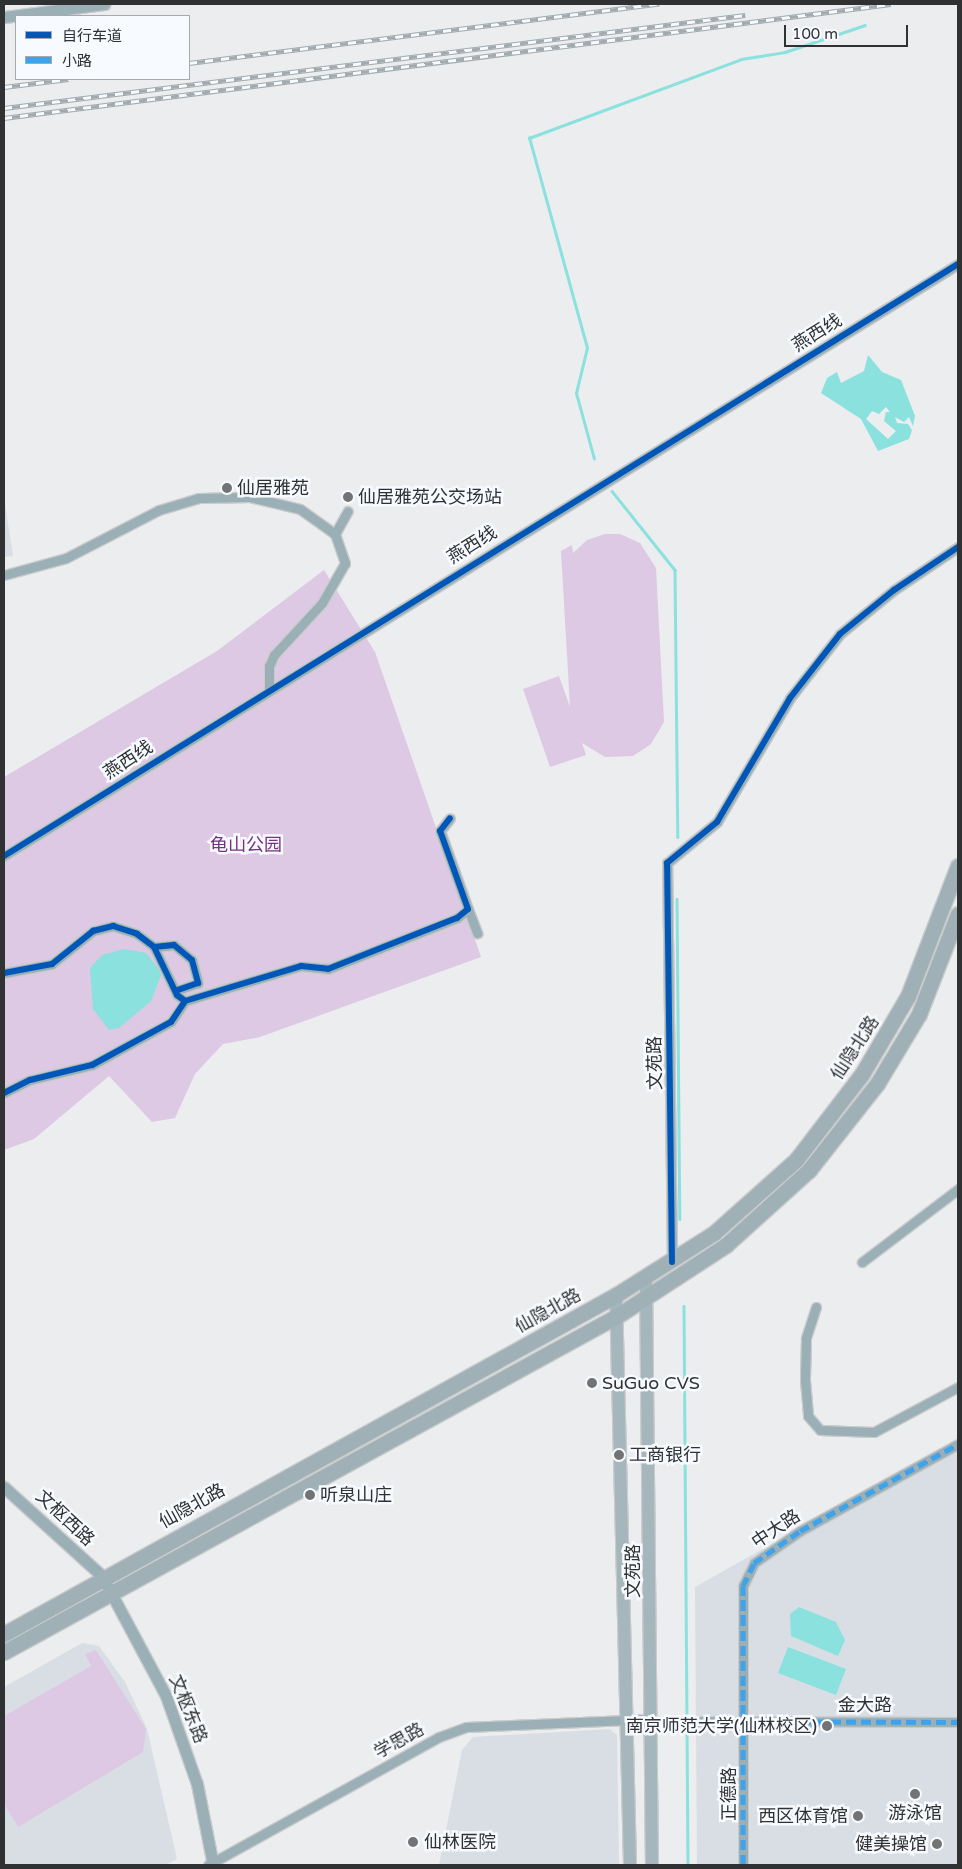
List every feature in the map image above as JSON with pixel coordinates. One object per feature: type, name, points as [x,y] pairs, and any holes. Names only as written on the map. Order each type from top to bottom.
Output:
[{"type":"main road","name":"仙隐北路","points":[[4,1634],[102,1576],[616,1295],[672,1262],[759,1195],[829,1123],[908,996],[958,866]]},
{"type":"main road","name":"仙隐北路","points":[[4,1652],[110,1592],[617,1316],[690,1271],[770,1208],[842,1131],[919,1014],[958,914]]},
{"type":"main road","name":"文苑路","points":[[646,1277],[649,1296],[652,1865]]},
{"type":"main road","name":"文苑路","points":[[616,1295],[630,1865]]},
{"type":"street","points":[[19,15],[104,4]]},
{"type":"street","name":"燕西线","points":[[4,856],[958,264]]},
{"type":"street","points":[[4,575],[66,558],[159,510],[199,498],[225,496],[280,502],[300,509],[335,534],[345,563],[340,578],[274,655],[269,666],[269,691]]},
{"type":"street","points":[[335,534],[348,511]]},
{"type":"street","name":"文苑路","points":[[672,1262],[667,863],[717,822],[790,698],[840,634],[894,590],[958,547]]},
{"type":"street","points":[[450,818],[440,831],[477,933]]},
{"type":"street","points":[[4,1093],[30,1080],[92,1065],[171,1022],[185,1001],[301,966],[333,967],[457,918],[468,909]]},
{"type":"street","points":[[4,973],[52,964],[101,928],[126,929],[154,947],[175,991],[185,1001]]},
{"type":"street","points":[[154,947],[174,945],[192,960],[198,983],[175,991]]},
{"type":"street","points":[[862,1262],[958,1189]]},
{"type":"street","points":[[816,1307],[806,1338],[805,1380],[808,1416],[820,1430],[874,1432],[958,1386]]},
{"type":"street","name":"中大路","points":[[745,1722],[743,1586],[754,1563],[800,1531],[958,1444]]},
{"type":"street","name":"文枢西路","points":[[4,1487],[102,1576]]},
{"type":"street","name":"文枢东路","points":[[102,1576],[166,1696],[197,1784],[211,1864]]},
{"type":"street","points":[[627,1720],[651,1721]]},
{"type":"street","name":"学思路","points":[[211,1864],[439,1737],[466,1727],[627,1720]]},
{"type":"street","name":"金大路","points":[[651,1721],[958,1722]]},
{"type":"street","name":"正德路","points":[[743,1865],[745,1722]]},
{"type":"shaded area","points":[[4,498],[13,556],[4,557]]},
{"type":"shaded area","name":"南京师范大学(仙林校区)","points":[[958,1439],[958,1865],[697,1865],[695,1587]]},
{"type":"shaded area","points":[[82,1643],[99,1646],[125,1682],[147,1729],[177,1859],[165,1865],[4,1865],[4,1687]]},
{"type":"shaded area","points":[[610,1729],[617,1735],[619,1865],[439,1865],[462,1750],[473,1737]]},
{"type":"green space","points":[[605,534],[620,534],[640,543],[656,568],[664,722],[651,744],[633,756],[605,757],[582,743],[586,755],[550,767],[523,689],[559,676],[570,707],[561,551],[572,545],[573,553],[587,540]]},
{"type":"green space","name":"龟山公园","points":[[324,570],[375,652],[481,957],[260,1037],[223,1044],[195,1074],[175,1118],[152,1122],[109,1076],[34,1139],[4,1150],[4,777],[217,651]]},
{"type":"green space","points":[[96,1650],[146,1729],[143,1752],[18,1827],[4,1804],[4,1716],[91,1666],[85,1654]]},
{"type":"water","points":[[868,355],[882,372],[901,380],[915,416],[913,426],[909,417],[904,422],[895,417],[897,423],[908,424],[912,430],[909,439],[878,451],[861,419],[821,393],[827,378],[837,372],[841,383],[864,371]],"holes":[[[886,407],[890,412],[886,412],[884,421],[896,431],[888,439],[866,419],[872,411],[879,414]]]},
{"type":"water","points":[[124,949],[146,953],[162,973],[151,1001],[119,1028],[109,1030],[93,1009],[90,968],[102,955]]},
{"type":"water","points":[[799,1607],[836,1622],[845,1640],[838,1656],[791,1636],[790,1614]]},
{"type":"water","points":[[788,1647],[846,1669],[836,1695],[778,1673]]},
{"type":"waterway","points":[[594,459],[576,393],[587,348],[529,138],[741,59],[785,52],[865,25]]},
{"type":"waterway","points":[[612,491],[675,570],[678,837]]},
{"type":"waterway","points":[[677,899],[680,1219]]},
{"type":"waterway","points":[[684,1306],[688,1865]]},
{"type":"railway","points":[[190,63],[659,4]]},
{"type":"railway","points":[[4,118],[891,4]]},
{"type":"railway","points":[[4,108],[745,15]]},
{"type":"railway","points":[[4,87],[61,80]]},
{"type":"marked path","points":[[743,1865],[743,1586],[754,1563],[800,1531],[958,1444]]},
{"type":"marked path","points":[[651,1721],[958,1722]]},
{"type":"cycle path","points":[[4,856],[958,264]]},
{"type":"cycle path","points":[[672,1262],[667,863],[717,822],[790,698],[840,634],[894,590],[958,547]]},
{"type":"cycle path","points":[[4,1093],[30,1080],[92,1065],[171,1022],[185,1001],[301,966],[328,969],[457,918],[468,909],[440,831],[450,818]]},
{"type":"cycle path","points":[[4,973],[52,964],[93,931],[113,926],[137,934],[154,947],[177,995],[185,1001]]},
{"type":"cycle path","points":[[154,947],[174,945],[192,960],[198,983],[175,991]]},
{"type":"place","name":"仙居雅苑","points":[[227,488]]},
{"type":"place","name":"仙居雅苑公交场站","points":[[348,497]]},
{"type":"place","name":"SuGuo CVS","points":[[592,1383]]},
{"type":"place","name":"工商银行","points":[[619,1455]]},
{"type":"place","name":"听泉山庄","points":[[310,1495]]},
{"type":"place","name":"南京师范大学(仙林校区)","points":[[827,1726]]},
{"type":"place","name":"游泳馆","points":[[915,1794]]},
{"type":"place","name":"西区体育馆","points":[[858,1816]]},
{"type":"place","name":"仙林医院","points":[[413,1842]]},
{"type":"place","name":"健美操馆","points":[[937,1844]]}]
